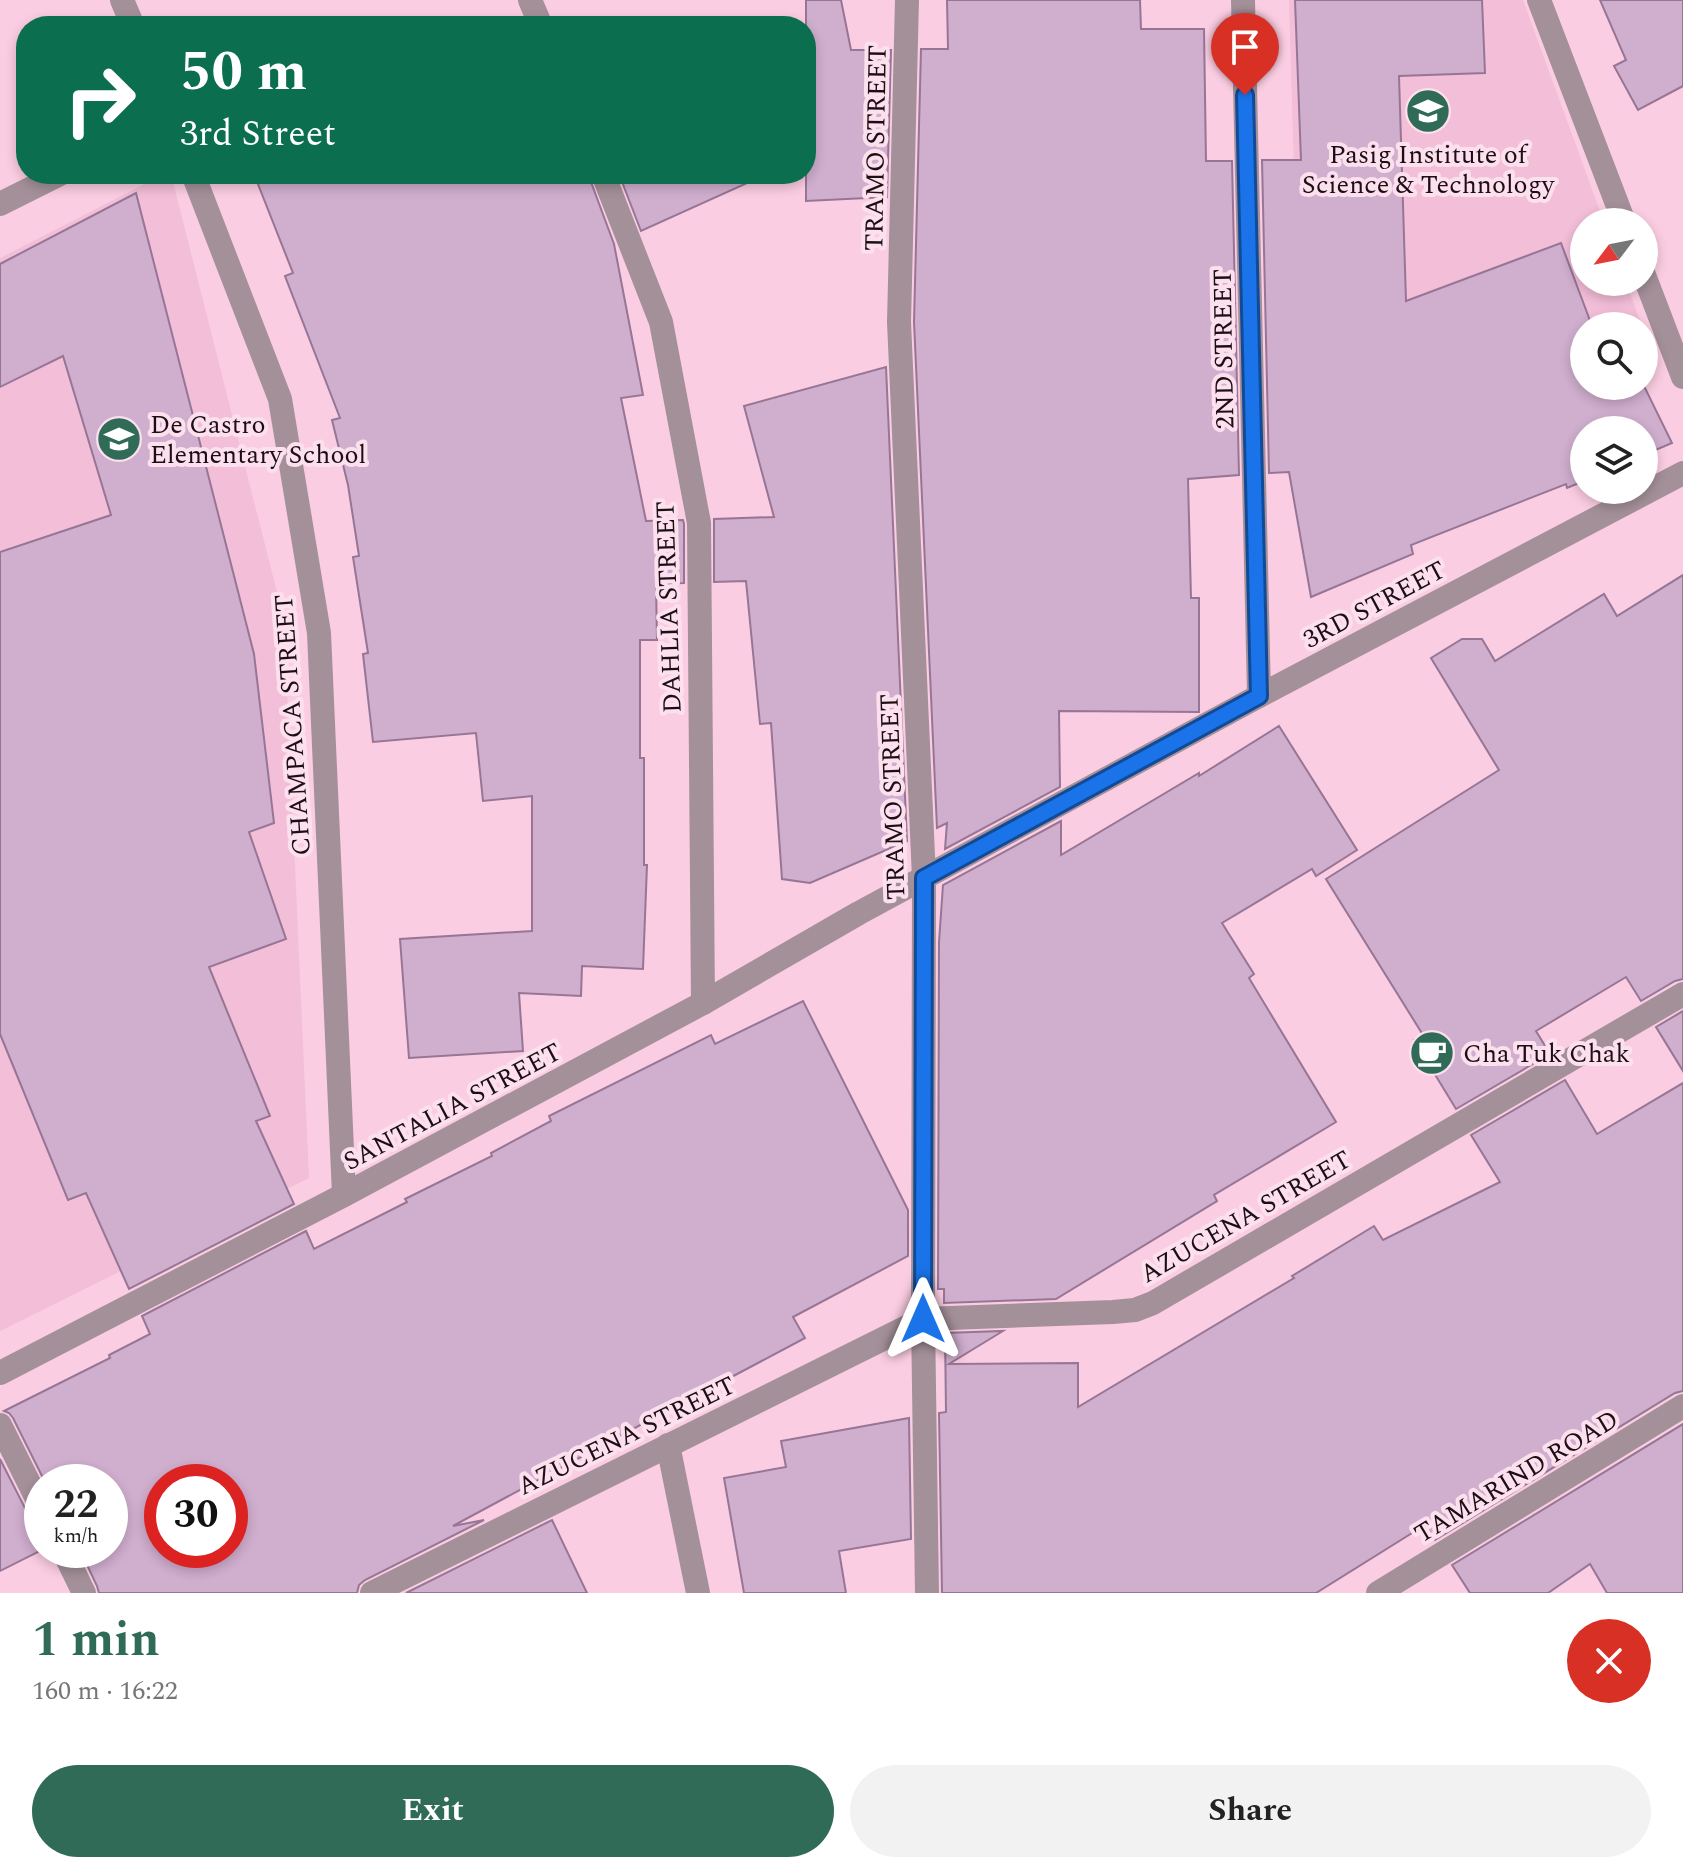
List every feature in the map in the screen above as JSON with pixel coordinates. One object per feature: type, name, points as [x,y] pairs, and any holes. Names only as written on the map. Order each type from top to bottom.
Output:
[{"type":"street","name":"TRAMO STREET","points":[[907,0],[899,322],[924,878],[923,1319],[927,1593]]},
{"type":"street","name":"2ND STREET","points":[[1243,0],[1259,696]]},
{"type":"street","points":[[1539,0],[1619,208]]},
{"type":"street","points":[[0,204],[40,184]]},
{"type":"street","name":"CHAMPACA STREET","points":[[197,184],[280,399],[319,633],[344,1195]]},
{"type":"street","name":"DAHLIA STREET","points":[[607,184],[661,322],[699,523],[703,1003]]},
{"type":"street","points":[[1652,296],[1683,377]]},
{"type":"street","name":"3RD STREET","points":[[924,878],[1259,696],[1683,473]]},
{"type":"street","name":"SANTALIA STREET","points":[[0,1373],[344,1195],[703,1003],[924,878]]},
{"type":"street","name":"AZUCENA STREET","points":[[372,1593],[923,1319],[1113,1312],[1135,1310],[1153,1303],[1683,994]]},
{"type":"street","name":"TAMARIND ROAD","points":[[1389,1590],[1683,1406]]},
{"type":"street","points":[[0,1425],[24,1473]]},
{"type":"street","points":[[668,1445],[698,1593]]},
{"type":"street","points":[[72,1568],[84,1593]]},
{"type":"shaded area","name":"Pasig Institute of Science & Technology","points":[[1289,0],[1523,0],[1599,208],[1570,208],[1570,296],[1631,296],[1637,312],[1570,312],[1570,327],[1299,343]]},
{"type":"shaded area","name":"De Castro Elementary School","points":[[144,184],[174,184],[284,620],[309,1178],[0,1331],[0,258]]},
{"type":"building","points":[[806,0],[841,0],[851,50],[891,50],[887,197],[806,201],[806,184],[816,184],[816,16],[806,16]]},
{"type":"building","points":[[947,0],[1140,0],[1141,29],[1204,29],[1206,161],[1232,161],[1239,475],[1188,479],[1191,598],[1199,598],[1199,712],[1059,711],[1060,787],[945,849],[947,823],[937,828],[914,322],[921,49],[948,49]]},
{"type":"building","points":[[1295,0],[1482,0],[1485,73],[1399,76],[1406,301],[1561,243],[1570,267],[1570,296],[1581,296],[1587,312],[1570,312],[1570,400],[1651,400],[1672,443],[1658,449],[1658,416],[1570,416],[1570,487],[1567,488],[1566,484],[1411,545],[1413,554],[1311,597],[1289,472],[1269,473],[1262,160],[1301,160]]},
{"type":"building","points":[[1600,0],[1683,0],[1683,86],[1638,110],[1614,66],[1626,60]]},
{"type":"building","points":[[258,184],[592,184],[614,244],[643,395],[621,398],[646,521],[683,520],[684,524],[684,583],[656,584],[657,640],[640,640],[640,758],[644,758],[644,865],[647,865],[643,969],[582,966],[581,996],[519,993],[523,1051],[409,1058],[400,939],[532,931],[532,796],[483,801],[476,733],[373,742],[363,654],[368,653],[353,557],[359,556],[348,485],[332,420],[340,418],[285,276],[293,273]]},
{"type":"building","points":[[623,184],[745,184],[641,231]]},
{"type":"building","name":"De Castro Elementary School","points":[[136,193],[254,654],[274,823],[249,832],[286,939],[209,967],[270,1116],[256,1121],[294,1204],[129,1289],[86,1193],[68,1200],[0,1034],[0,552],[111,515],[63,356],[0,387],[0,264]]},
{"type":"building","points":[[886,367],[907,841],[810,883],[782,879],[771,723],[760,724],[746,581],[714,582],[714,519],[774,517],[744,406]]},
{"type":"building","points":[[1683,575],[1683,979],[1641,1001],[1626,977],[1536,1031],[1550,1054],[1456,1109],[1414,1040],[1423,1035],[1326,879],[1499,770],[1431,658],[1462,639],[1482,639],[1495,661],[1604,594],[1617,616]]},
{"type":"building","points":[[1279,726],[1357,850],[1316,876],[1312,869],[1222,923],[1254,974],[1249,978],[1336,1122],[1214,1195],[1217,1201],[1056,1299],[944,1303],[944,1289],[938,1289],[939,942],[943,885],[1061,821],[1061,855]]},
{"type":"building","points":[[803,1001],[908,1210],[908,1256],[793,1317],[805,1338],[453,1526],[484,1520],[365,1580],[359,1585],[357,1593],[99,1593],[88,1568],[128,1568],[128,1464],[36,1464],[13,1418],[4,1411],[110,1358],[109,1355],[150,1334],[142,1316],[306,1231],[314,1249],[492,1156],[491,1153],[551,1121],[549,1116],[711,1035],[715,1044]]},
{"type":"building","points":[[1683,1011],[1683,1071],[1656,1027]]},
{"type":"building","points":[[1565,1080],[1597,1134],[1683,1083],[1683,1391],[1675,1393],[1435,1540],[1425,1525],[1316,1593],[942,1593],[939,1413],[946,1412],[945,1333],[1003,1331],[949,1364],[1078,1363],[1078,1407],[1294,1278],[1292,1276],[1374,1226],[1383,1240],[1500,1182],[1471,1135]]},
{"type":"building","points":[[909,1418],[911,1539],[839,1551],[846,1593],[744,1593],[724,1478],[786,1467],[781,1441]]},
{"type":"building","points":[[1683,1424],[1683,1593],[1607,1593],[1590,1564],[1548,1593],[1470,1593],[1452,1565]]},
{"type":"building","points":[[0,1459],[24,1506],[24,1559],[0,1571]]},
{"type":"building","points":[[552,1520],[587,1593],[406,1593]]},
{"type":"place","name":"Pasig Institute of Science & Technology","points":[[1428,111]]},
{"type":"place","name":"De Castro Elementary School","points":[[119,439]]},
{"type":"place","name":"Cha Tuk Chak","points":[[1432,1053]]},
{"type":"route","points":[[923,1319],[924,878],[1259,696],[1245,95]]}]
